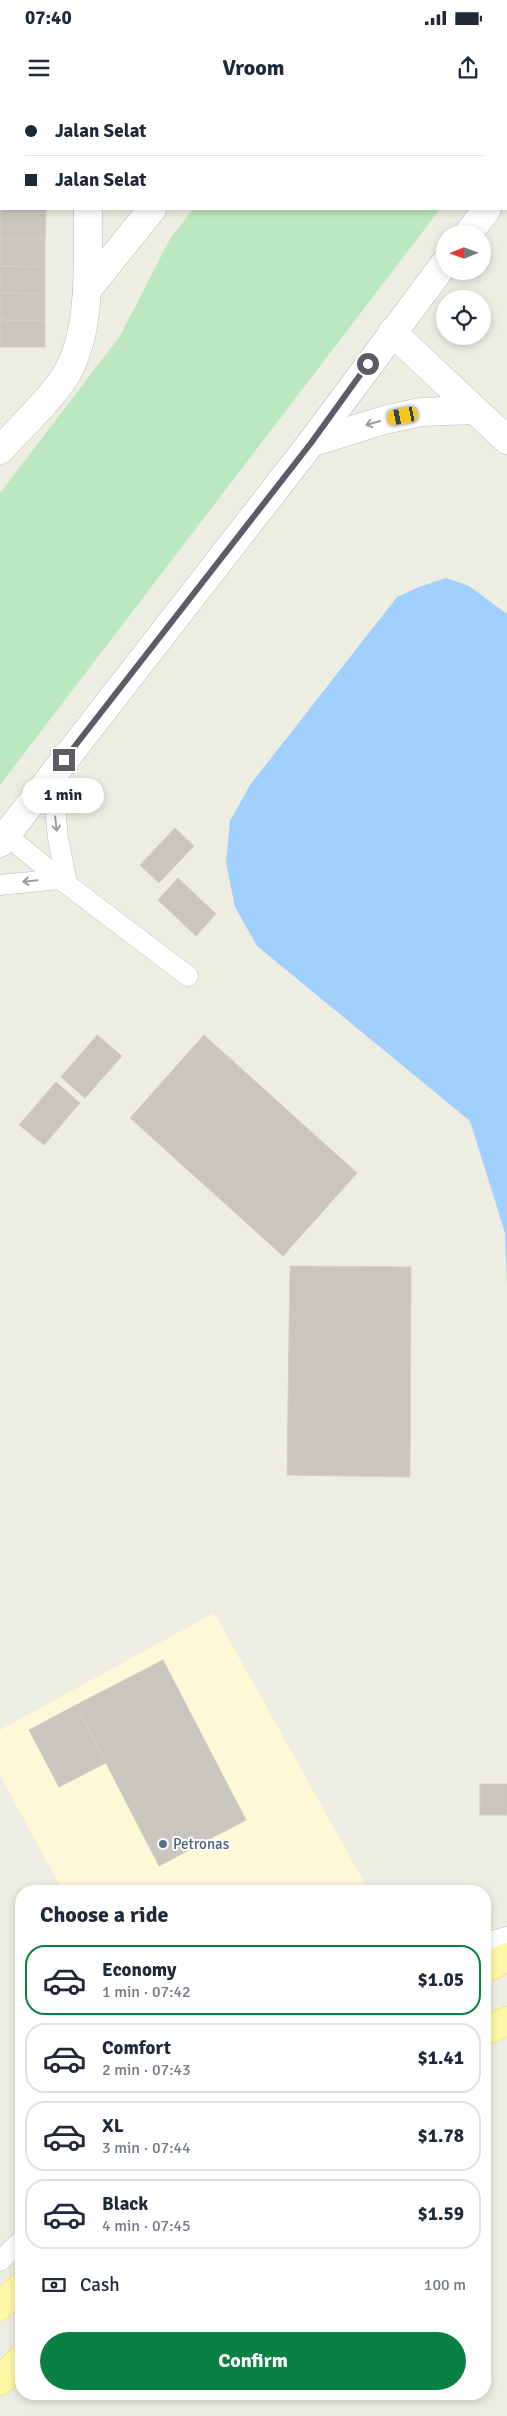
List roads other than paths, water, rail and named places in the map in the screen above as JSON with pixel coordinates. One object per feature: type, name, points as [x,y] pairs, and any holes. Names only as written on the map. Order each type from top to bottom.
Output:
[{"type":"main road","points":[[491,1966],[507,1958]]},
{"type":"main road","points":[[491,2028],[507,2021]]},
{"type":"main road","points":[[0,2306],[15,2292]]},
{"type":"main road","points":[[0,2381],[15,2365]]},
{"type":"street","points":[[0,450],[66,376],[75,355],[81,334],[87,290],[88,210]]},
{"type":"street","points":[[87,290],[151,210]]},
{"type":"street","points":[[475,225],[486,210]]},
{"type":"street","points":[[3,839],[311,443],[436,275]]},
{"type":"street","points":[[392,332],[507,440]]},
{"type":"street","points":[[311,443],[384,420],[422,412],[473,410]]},
{"type":"lane","points":[[52,776],[64,881]]},
{"type":"lane","points":[[3,839],[64,881],[188,976]]},
{"type":"lane","points":[[0,885],[64,881]]},
{"type":"lane","points":[[491,1942],[507,1937]]},
{"type":"lane","points":[[0,2261],[15,2247]]},
{"type":"water","points":[[446,578],[469,586],[507,614],[507,1284],[505,1233],[470,1121],[257,946],[235,907],[226,863],[230,821],[250,785],[397,597]]},
{"type":"place","name":"Petronas","points":[[163,1844]]}]
